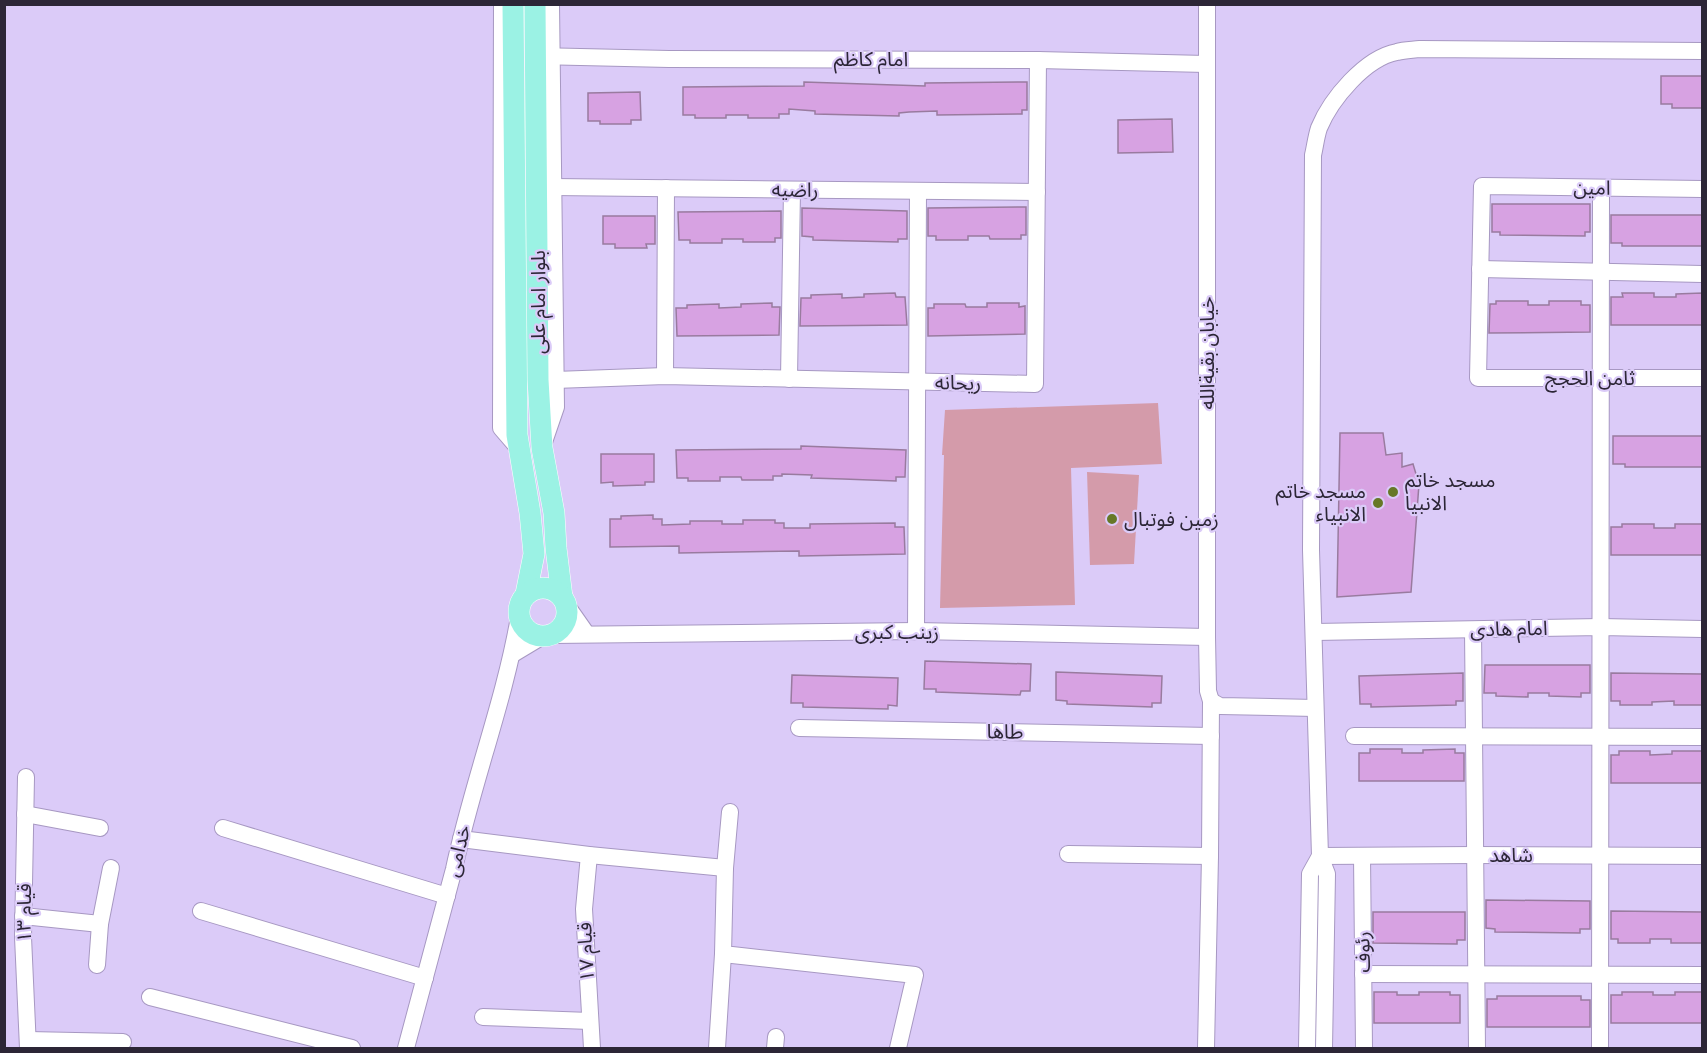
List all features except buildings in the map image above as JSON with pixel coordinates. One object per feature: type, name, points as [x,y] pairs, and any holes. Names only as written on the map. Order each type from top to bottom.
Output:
[{"type":"main road","name":"بلوار امام علی","points":[[513,4],[507,64],[517,435],[530,513],[534,554],[526,594]]},
{"type":"main road","name":"بلوار امام علی","points":[[535,4],[544,56],[538,380],[542,448],[554,513],[556,548],[564,600]]},
{"type":"main road","points":[[519,449],[542,448]]},
{"type":"main road","points":[[538,588],[552,589],[564,600],[567,616],[562,627],[548,635],[528,631],[519,617],[519,605],[526,594],[538,588]]},
{"type":"street","points":[[502,4],[507,64]]},
{"type":"street","points":[[542,448],[556,407],[552,187],[544,56],[551,4]]},
{"type":"street","name":"خیابان بقیةالله","points":[[1206,1048],[1211,736],[1207,637],[1207,4]]},
{"type":"street","points":[[1324,1048],[1328,874],[1320,856],[1311,550],[1313,156],[1319,130],[1328,109],[1350,82],[1372,63],[1395,52],[1420,49],[1702,51]]},
{"type":"street","name":"امام کاظم","points":[[544,56],[669,59],[1038,60],[1206,64]]},
{"type":"street","name":"ریحانه","points":[[555,380],[665,376],[1035,384],[1038,60]]},
{"type":"street","name":"امین","points":[[1480,269],[1482,186],[1702,189]]},
{"type":"street","name":"راضیه","points":[[552,187],[1037,192]]},
{"type":"street","points":[[1600,1048],[1599,736],[1603,378],[1601,188]]},
{"type":"street","points":[[665,376],[666,189]]},
{"type":"street","points":[[789,379],[792,190]]},
{"type":"street","points":[[916,632],[918,191]]},
{"type":"street","points":[[1480,269],[1702,273]]},
{"type":"street","name":"ثامن الحجج","points":[[1480,269],[1478,378],[1702,378]]},
{"type":"street","points":[[564,600],[586,633]]},
{"type":"street","name":"خدامی","points":[[406,1048],[513,654],[519,617]]},
{"type":"street","name":"امام هادی","points":[[1315,632],[1601,627],[1702,629]]},
{"type":"street","points":[[1473,630],[1477,1048]]},
{"type":"street","name":"زینب کبری","points":[[548,635],[916,632],[1207,637]]},
{"type":"street","points":[[513,654],[548,635]]},
{"type":"street","points":[[1211,701],[1220,706],[1315,708]]},
{"type":"street","name":"طاها","points":[[799,728],[1211,736]]},
{"type":"street","points":[[1354,736],[1702,738]]},
{"type":"street","name":"قیام ۱۳","points":[[26,777],[23,916],[28,1044]]},
{"type":"street","points":[[717,1048],[723,954],[725,868],[730,812]]},
{"type":"street","points":[[25,814],[100,828]]},
{"type":"street","points":[[223,828],[447,896]]},
{"type":"street","points":[[461,839],[589,855],[725,868]]},
{"type":"street","points":[[1068,854],[1210,856]]},
{"type":"street","name":"قیام ۱۷","points":[[589,855],[584,909],[592,1048]]},
{"type":"street","points":[[1307,1048],[1310,874],[1320,856]]},
{"type":"street","name":"شاهد","points":[[1320,856],[1702,856]]},
{"type":"street","name":"رئوف","points":[[1362,856],[1364,1048]]},
{"type":"street","points":[[97,965],[100,924],[111,868]]},
{"type":"street","points":[[201,911],[425,978]]},
{"type":"street","points":[[23,916],[100,924]]},
{"type":"street","points":[[723,954],[915,975],[898,1048]]},
{"type":"street","points":[[1364,974],[1702,975]]},
{"type":"street","points":[[150,997],[352,1048]]},
{"type":"street","points":[[483,1017],[590,1021]]},
{"type":"street","points":[[28,1044],[123,1042]]},
{"type":"shaded area","points":[[1158,403],[1162,464],[1071,468],[1075,605],[940,608],[944,455],[942,455],[945,410]]},
{"type":"shaded area","name":"زمین فوتبال","points":[[1087,472],[1139,475],[1134,564],[1090,565]]},
{"type":"place","name":"مسجد خاتم الانبیا","points":[[1393,492]]},
{"type":"place","name":"مسجد خاتم الانبیاء","points":[[1378,503]]},
{"type":"place","name":"زمین فوتبال","points":[[1112,519]]}]
